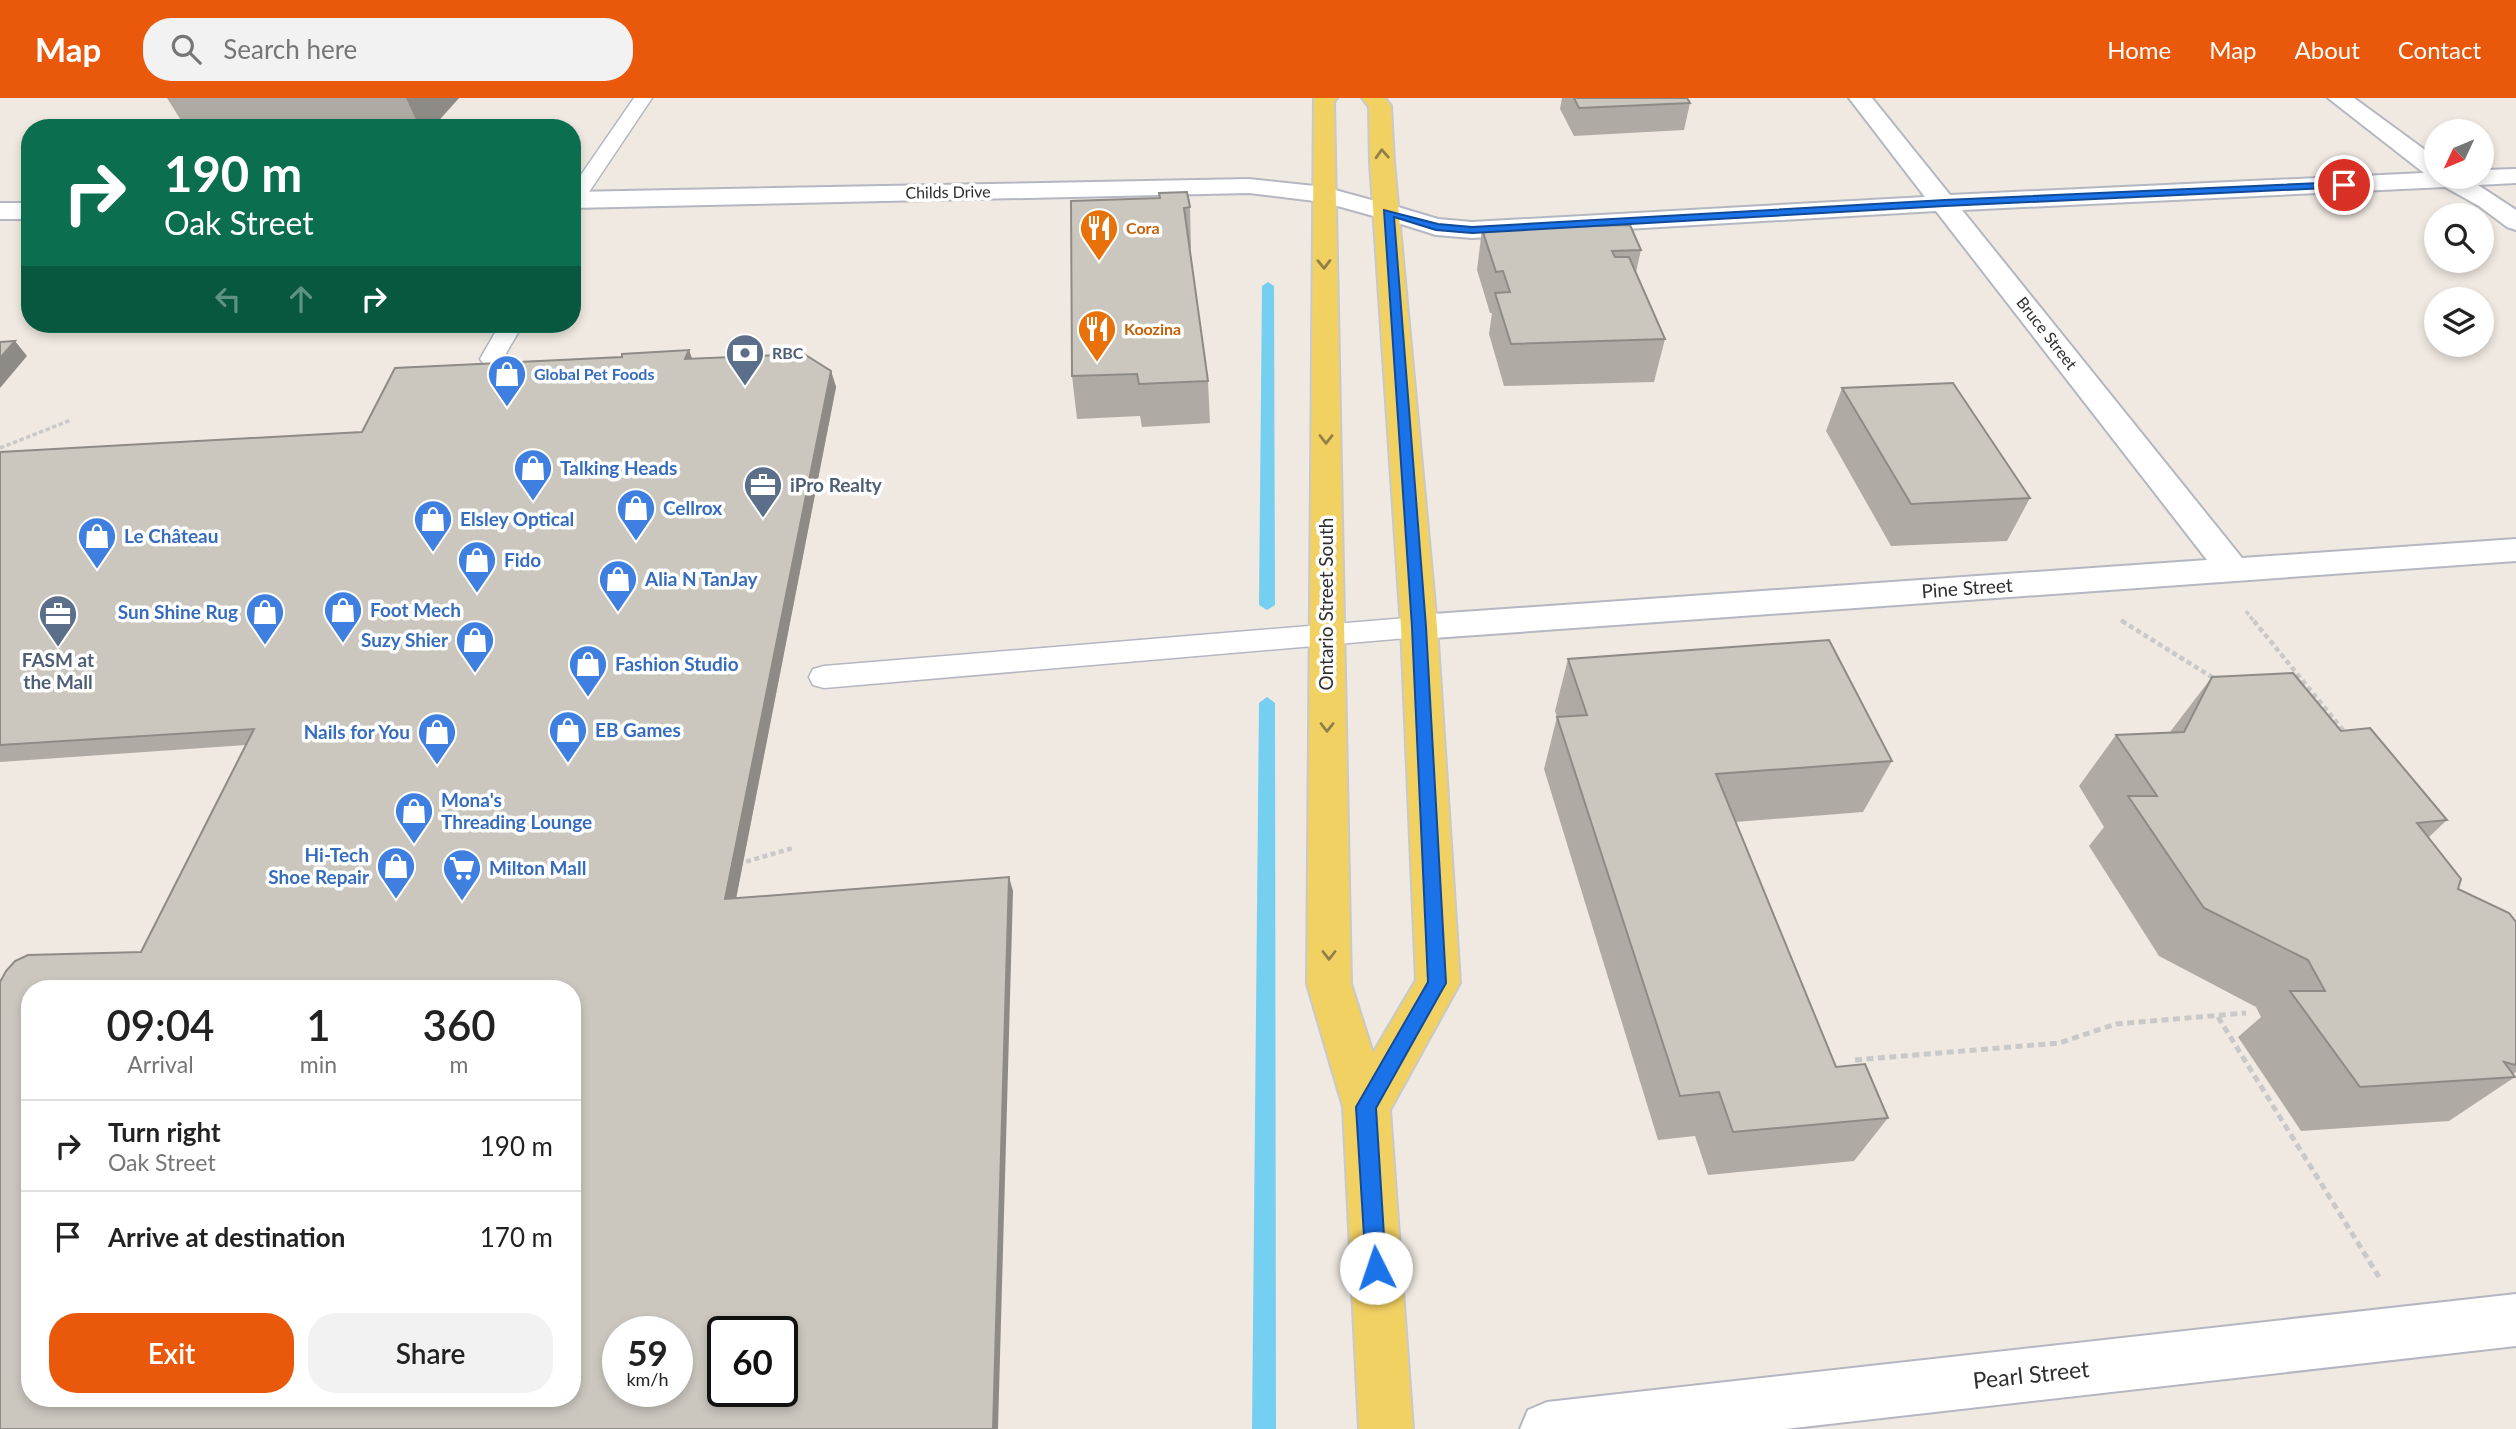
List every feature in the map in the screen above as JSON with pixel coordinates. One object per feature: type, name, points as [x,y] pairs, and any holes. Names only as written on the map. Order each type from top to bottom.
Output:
[{"type":"main road","name":"Ontario Street South","points":[[1326,98],[1323,101],[1329,984],[1366,1107],[1386,1429]]},
{"type":"main road","points":[[1366,1107],[1437,983],[1419,627],[1382,162],[1380,106],[1373,98]]},
{"type":"street","name":"Bruce Street","points":[[1860,98],[1945,203],[2223,570]]},
{"type":"street","points":[[2339,98],[2424,161]]},
{"type":"street","name":"Childs Drive","points":[[2494,176],[2516,176]]},
{"type":"street","name":"Childs Drive","points":[[581,201],[1249,186],[1324,195],[1436,227],[1472,230],[2424,177]]},
{"type":"street","points":[[2467,189],[2516,222]]},
{"type":"street","points":[[0,211],[21,211]]},
{"type":"street","name":"Pine Street","points":[[1419,627],[2516,550]]},
{"type":"street","name":"Pearl Street","points":[[1547,1429],[2516,1320]]},
{"type":"lane","points":[[581,189],[643,98]]},
{"type":"lane","points":[[492,359],[505,333]]},
{"type":"lane","points":[[824,677],[1419,627]]},
{"type":"path","points":[[0,448],[71,420]]},
{"type":"path","points":[[2223,570],[2353,741]]},
{"type":"path","points":[[2071,581],[2118,618],[2220,683]]},
{"type":"path","points":[[729,864],[743,863],[793,848]]},
{"type":"path","points":[[1855,1060],[2059,1043],[2116,1024],[2246,1013]]},
{"type":"path","points":[[2218,1017],[2412,1332]]},
{"type":"building","points":[[1574,98],[1687,98],[1690,103],[1579,108]]},
{"type":"building","points":[[1187,192],[1190,207],[1184,208],[1208,381],[1139,384],[1137,374],[1072,376],[1071,201],[1160,198],[1159,193]]},
{"type":"building","points":[[1630,225],[1641,250],[1612,251],[1615,257],[1629,257],[1665,339],[1511,344],[1495,293],[1510,292],[1503,271],[1496,272],[1482,229]]},
{"type":"building","points":[[15,341],[0,358],[0,342]]},
{"type":"building","name":"Milton Mall","points":[[689,350],[685,359],[804,354],[831,371],[725,899],[1009,877],[993,1429],[0,1429],[0,982],[15,961],[28,955],[141,952],[254,729],[0,745],[0,452],[362,432],[395,368],[622,357],[622,354]]},
{"type":"building","points":[[1953,383],[2030,498],[1911,504],[1842,388]]},
{"type":"building","points":[[1829,640],[1892,761],[1716,774],[1836,1067],[1865,1064],[1888,1118],[1733,1132],[1719,1092],[1680,1096],[1557,717],[1587,715],[1568,659]]},
{"type":"building","points":[[2293,673],[2341,731],[2370,728],[2447,820],[2417,823],[2461,879],[2458,889],[2509,913],[2516,922],[2516,1065],[2504,1062],[2515,1077],[2360,1087],[2290,991],[2325,991],[2308,960],[2204,908],[2128,796],[2157,796],[2116,735],[2184,732],[2212,677]]},
{"type":"waterway","points":[[1267,605],[1268,286]]},
{"type":"waterway","points":[[1264,1429],[1267,703]]},
{"type":"place","name":"Cora","points":[[1099,262]]},
{"type":"place","name":"Koozina","points":[[1097,363]]},
{"type":"place","name":"RBC","points":[[745,387]]},
{"type":"place","name":"Global Pet Foods","points":[[507,408]]},
{"type":"place","name":"Talking Heads","points":[[533,502]]},
{"type":"place","name":"iPro Realty","points":[[763,519]]},
{"type":"place","name":"Cellrox","points":[[636,542]]},
{"type":"place","name":"Elsley Optical","points":[[433,553]]},
{"type":"place","name":"Le Château","points":[[97,570]]},
{"type":"place","name":"Fido","points":[[477,594]]},
{"type":"place","name":"Alia N TanJay","points":[[618,613]]},
{"type":"place","name":"Foot Mech","points":[[343,644]]},
{"type":"place","name":"Sun Shine Rug","points":[[265,646]]},
{"type":"place","name":"FASM at the Mall","points":[[58,648]]},
{"type":"place","name":"Suzy Shier","points":[[475,674]]},
{"type":"place","name":"Fashion Studio","points":[[588,698]]},
{"type":"place","name":"EB Games","points":[[568,764]]},
{"type":"place","name":"Nails for You","points":[[437,766]]},
{"type":"place","name":"Mona's Threading Lounge","points":[[414,845]]},
{"type":"place","name":"Hi-Tech Shoe Repair","points":[[396,900]]},
{"type":"place","name":"Milton Mall","points":[[462,902]]},
{"type":"route","points":[[1376,1268],[1366,1107],[1437,983],[1419,627],[1388,212],[1436,227],[1472,230],[1945,203],[2344,185]]}]
